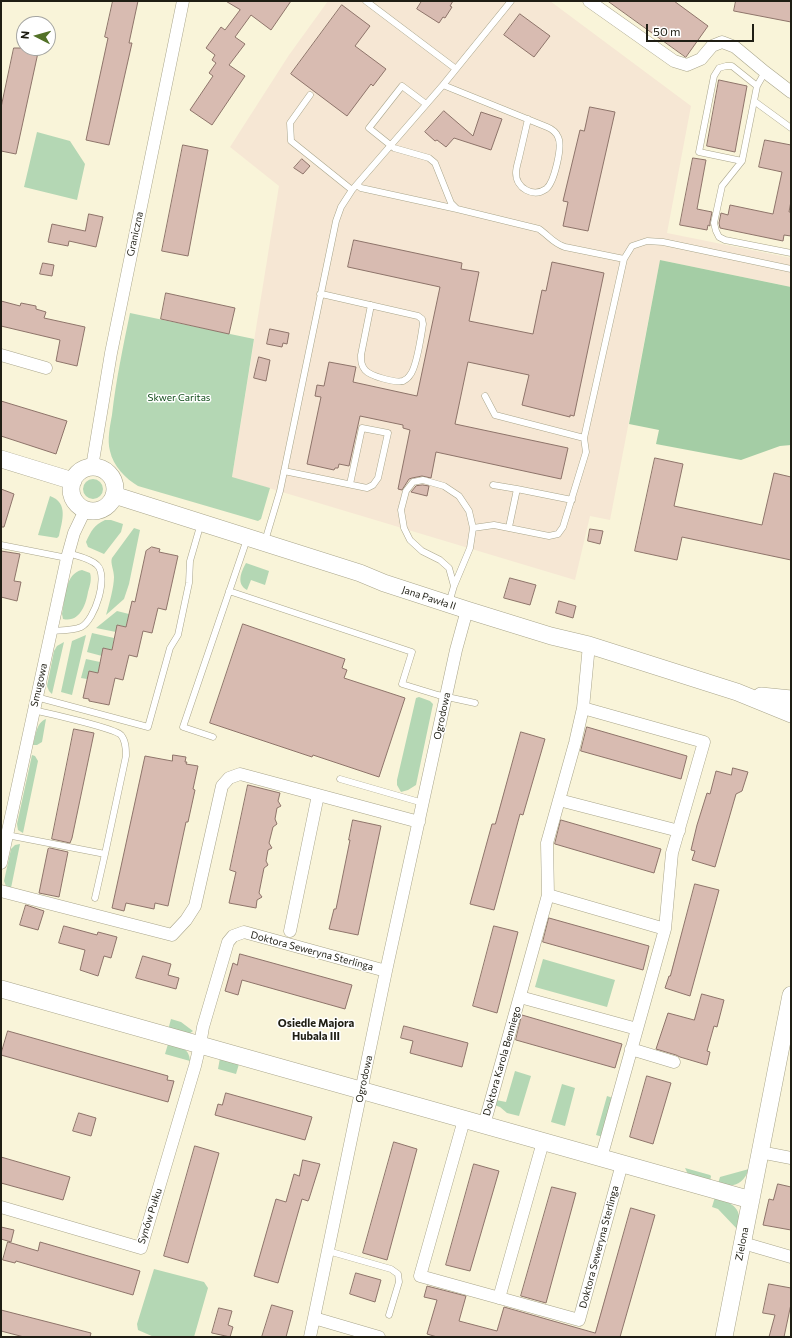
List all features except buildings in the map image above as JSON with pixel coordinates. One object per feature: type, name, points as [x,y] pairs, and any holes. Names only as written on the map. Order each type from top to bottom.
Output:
[{"type":"street","name":"Graniczna","points":[[92,467],[111,353],[183,1]]},
{"type":"street","points":[[589,1],[674,60],[687,66],[701,59],[712,46],[722,42],[735,47],[791,92]]},
{"type":"street","points":[[1,355],[46,368]]},
{"type":"street","points":[[1,459],[73,481]]},
{"type":"street","points":[[92,467],[106,471],[113,480],[115,491],[111,502],[103,509],[98,511],[85,510],[78,505],[73,498],[71,487],[76,476],[85,469],[92,467]]},
{"type":"street","name":"Jana Pawła II","points":[[114,495],[360,573],[384,583],[467,610],[552,636],[589,645],[746,695],[791,714]]},
{"type":"street","name":"Smugowa","points":[[1,863],[67,555],[74,533],[85,510]]},
{"type":"street","name":"Ogrodowa","points":[[310,1337],[386,971],[456,650],[467,610]]},
{"type":"street","name":"Doktora Karola Benniego","points":[[484,1126],[548,896],[547,843],[575,743],[583,708],[589,645]]},
{"type":"street","name":"Jana Pawła II","points":[[746,695],[791,699]]},
{"type":"street","points":[[583,708],[704,742],[672,854],[665,929],[601,1158]]},
{"type":"street","points":[[1,892],[172,935],[186,920],[195,906],[222,786],[229,778],[240,774],[419,822]]},
{"type":"street","points":[[290,931],[318,795]]},
{"type":"street","points":[[559,800],[679,831]]},
{"type":"street","points":[[548,896],[665,929]]},
{"type":"street","name":"Doktora Seweryna Sterlinga","points":[[200,1045],[203,1027],[228,942],[233,936],[244,932],[386,971]]},
{"type":"street","points":[[1,989],[751,1200]]},
{"type":"street","name":"Zielona","points":[[724,1337],[791,994]]},
{"type":"street","name":"Doktora Karola Benniego","points":[[520,996],[637,1029]]},
{"type":"street","name":"Synów Pułku","points":[[1,1207],[141,1248],[200,1045]]},
{"type":"street","points":[[631,1049],[674,1062]]},
{"type":"street","name":"Doktora Seweryna Sterlinga","points":[[464,1120],[420,1276],[579,1320],[622,1164]]},
{"type":"street","points":[[499,1298],[543,1142]]},
{"type":"street","points":[[760,1152],[791,1158]]},
{"type":"street","points":[[743,1243],[791,1257]]},
{"type":"street","points":[[314,1318],[380,1337]]},
{"type":"lane","points":[[366,1],[456,69]]},
{"type":"lane","points":[[264,543],[280,491],[320,294],[336,221],[341,207],[352,190],[443,85],[511,1]]},
{"type":"lane","points":[[742,161],[699,152],[714,76],[719,68],[732,66],[757,86]]},
{"type":"lane","points":[[765,72],[757,86],[742,161],[722,186],[714,224],[719,237],[725,240],[791,253]]},
{"type":"lane","points":[[443,85],[528,119],[554,131],[559,138],[560,148],[553,178],[547,188],[539,192],[532,193],[524,190],[517,182],[516,172],[528,119]]},
{"type":"lane","points":[[426,104],[402,86],[369,128],[394,148],[429,158],[435,163],[451,203],[457,209]]},
{"type":"lane","points":[[310,95],[290,123],[291,141],[352,190]]},
{"type":"lane","points":[[754,101],[791,128]]},
{"type":"lane","points":[[357,185],[361,188],[539,229],[546,233],[557,244],[565,247],[624,259]]},
{"type":"lane","points":[[473,528],[494,525],[549,536],[558,534],[563,527],[586,452],[584,438],[624,259],[632,246],[647,241],[663,242],[791,268]]},
{"type":"lane","points":[[320,294],[371,305],[418,316],[422,319],[423,324],[413,370],[409,377],[403,380],[395,381],[372,376],[361,364],[361,355],[371,305]]},
{"type":"lane","points":[[485,396],[495,415],[584,438]]},
{"type":"lane","points":[[284,471],[367,488],[373,485],[378,478],[388,433],[362,428],[350,484]]},
{"type":"lane","points":[[449,604],[454,586],[470,548],[473,528],[469,511],[459,496],[444,486],[423,480],[413,482],[406,491],[401,510],[404,528],[410,540],[422,551],[440,560],[449,568],[454,586]]},
{"type":"lane","points":[[493,485],[572,500]]},
{"type":"lane","points":[[509,527],[517,489]]},
{"type":"lane","points":[[36,697],[148,727],[170,648],[178,635],[189,583],[190,561],[201,523]]},
{"type":"lane","points":[[213,737],[183,727],[247,537]]},
{"type":"lane","points":[[1,545],[86,559],[97,565],[101,572],[101,585],[98,602],[89,620],[83,626],[70,630],[50,631]]},
{"type":"lane","points":[[229,591],[412,652],[402,684],[446,697],[475,703]]},
{"type":"lane","points":[[33,710],[108,729],[120,735],[126,744],[126,756],[96,898]]},
{"type":"lane","points":[[340,779],[423,802]]},
{"type":"lane","points":[[7,835],[105,854]]},
{"type":"lane","points":[[328,1251],[392,1269],[398,1274],[399,1282],[390,1315]]},
{"type":"shaded area","points":[[328,1],[550,1],[691,106],[667,233],[791,258],[791,287],[660,260],[610,520],[590,516],[575,580],[232,477],[279,186],[230,147],[289,55]]},
{"type":"green space","points":[[37,132],[70,141],[85,164],[77,200],[24,187]]},
{"type":"green space","points":[[660,260],[791,287],[791,445],[780,446],[741,460],[656,444],[659,430],[629,424]]},
{"type":"green space","name":"Skwer Caritas","points":[[130,313],[254,339],[232,477],[270,488],[261,519],[258,521],[138,486],[129,480],[117,467],[110,451],[109,433]]},
{"type":"green space","points":[[93,479],[100,482],[103,489],[100,496],[93,499],[86,496],[83,489],[86,482]]},
{"type":"green space","points":[[50,496],[60,503],[63,513],[62,524],[59,536],[57,538],[38,535]]},
{"type":"green space","points":[[105,520],[111,520],[123,524],[121,532],[104,554],[88,547],[86,542],[93,529]]},
{"type":"green space","points":[[134,528],[140,530],[129,584],[124,599],[106,615],[114,581],[111,562],[112,558]]},
{"type":"green space","points":[[246,563],[269,571],[265,585],[251,580],[247,590],[242,585],[240,578]]},
{"type":"green space","points":[[82,570],[90,573],[91,578],[86,602],[81,612],[74,618],[63,619],[62,614],[64,601],[69,581],[76,572]]},
{"type":"green space","points":[[117,611],[129,614],[126,627],[118,625],[116,632],[96,628]]},
{"type":"green space","points":[[92,633],[114,638],[112,650],[104,648],[102,656],[87,652]]},
{"type":"green space","points":[[86,635],[72,695],[61,692],[72,641]]},
{"type":"green space","points":[[64,642],[52,694],[47,686],[54,651],[57,646]]},
{"type":"green space","points":[[86,659],[100,662],[98,673],[87,679],[81,678]]},
{"type":"green space","points":[[419,697],[430,701],[433,704],[416,785],[401,792],[397,785],[397,780],[416,698]]},
{"type":"green space","points":[[46,719],[42,742],[37,745],[33,745],[38,726]]},
{"type":"green space","points":[[32,755],[35,756],[38,761],[23,833],[18,830],[17,824]]},
{"type":"green space","points":[[20,844],[11,888],[6,886],[4,881],[11,849],[15,845]]},
{"type":"green space","points":[[543,959],[615,980],[607,1007],[535,987]]},
{"type":"green space","points":[[171,1019],[181,1022],[193,1031],[189,1034],[168,1030]]},
{"type":"green space","points":[[168,1044],[186,1050],[190,1061],[165,1054]]},
{"type":"green space","points":[[220,1058],[239,1064],[236,1074],[218,1069]]},
{"type":"green space","points":[[515,1071],[531,1076],[519,1116],[507,1113],[500,1107],[494,1105],[496,1100],[506,1102]]},
{"type":"green space","points":[[562,1084],[575,1088],[565,1126],[551,1122]]},
{"type":"green space","points":[[607,1096],[613,1098],[603,1137],[596,1135]]},
{"type":"green space","points":[[685,1168],[710,1175],[710,1182],[689,1176]]},
{"type":"green space","points":[[749,1169],[747,1174],[738,1184],[718,1184],[720,1177]]},
{"type":"green space","points":[[715,1197],[736,1208],[739,1217],[738,1230],[718,1209],[712,1207]]},
{"type":"green space","points":[[154,1269],[204,1282],[208,1288],[194,1337],[154,1337],[138,1330],[137,1324]]},
{"type":"district","name":"Osiedle Majora Hubala III","points":[[316,1029]]}]
